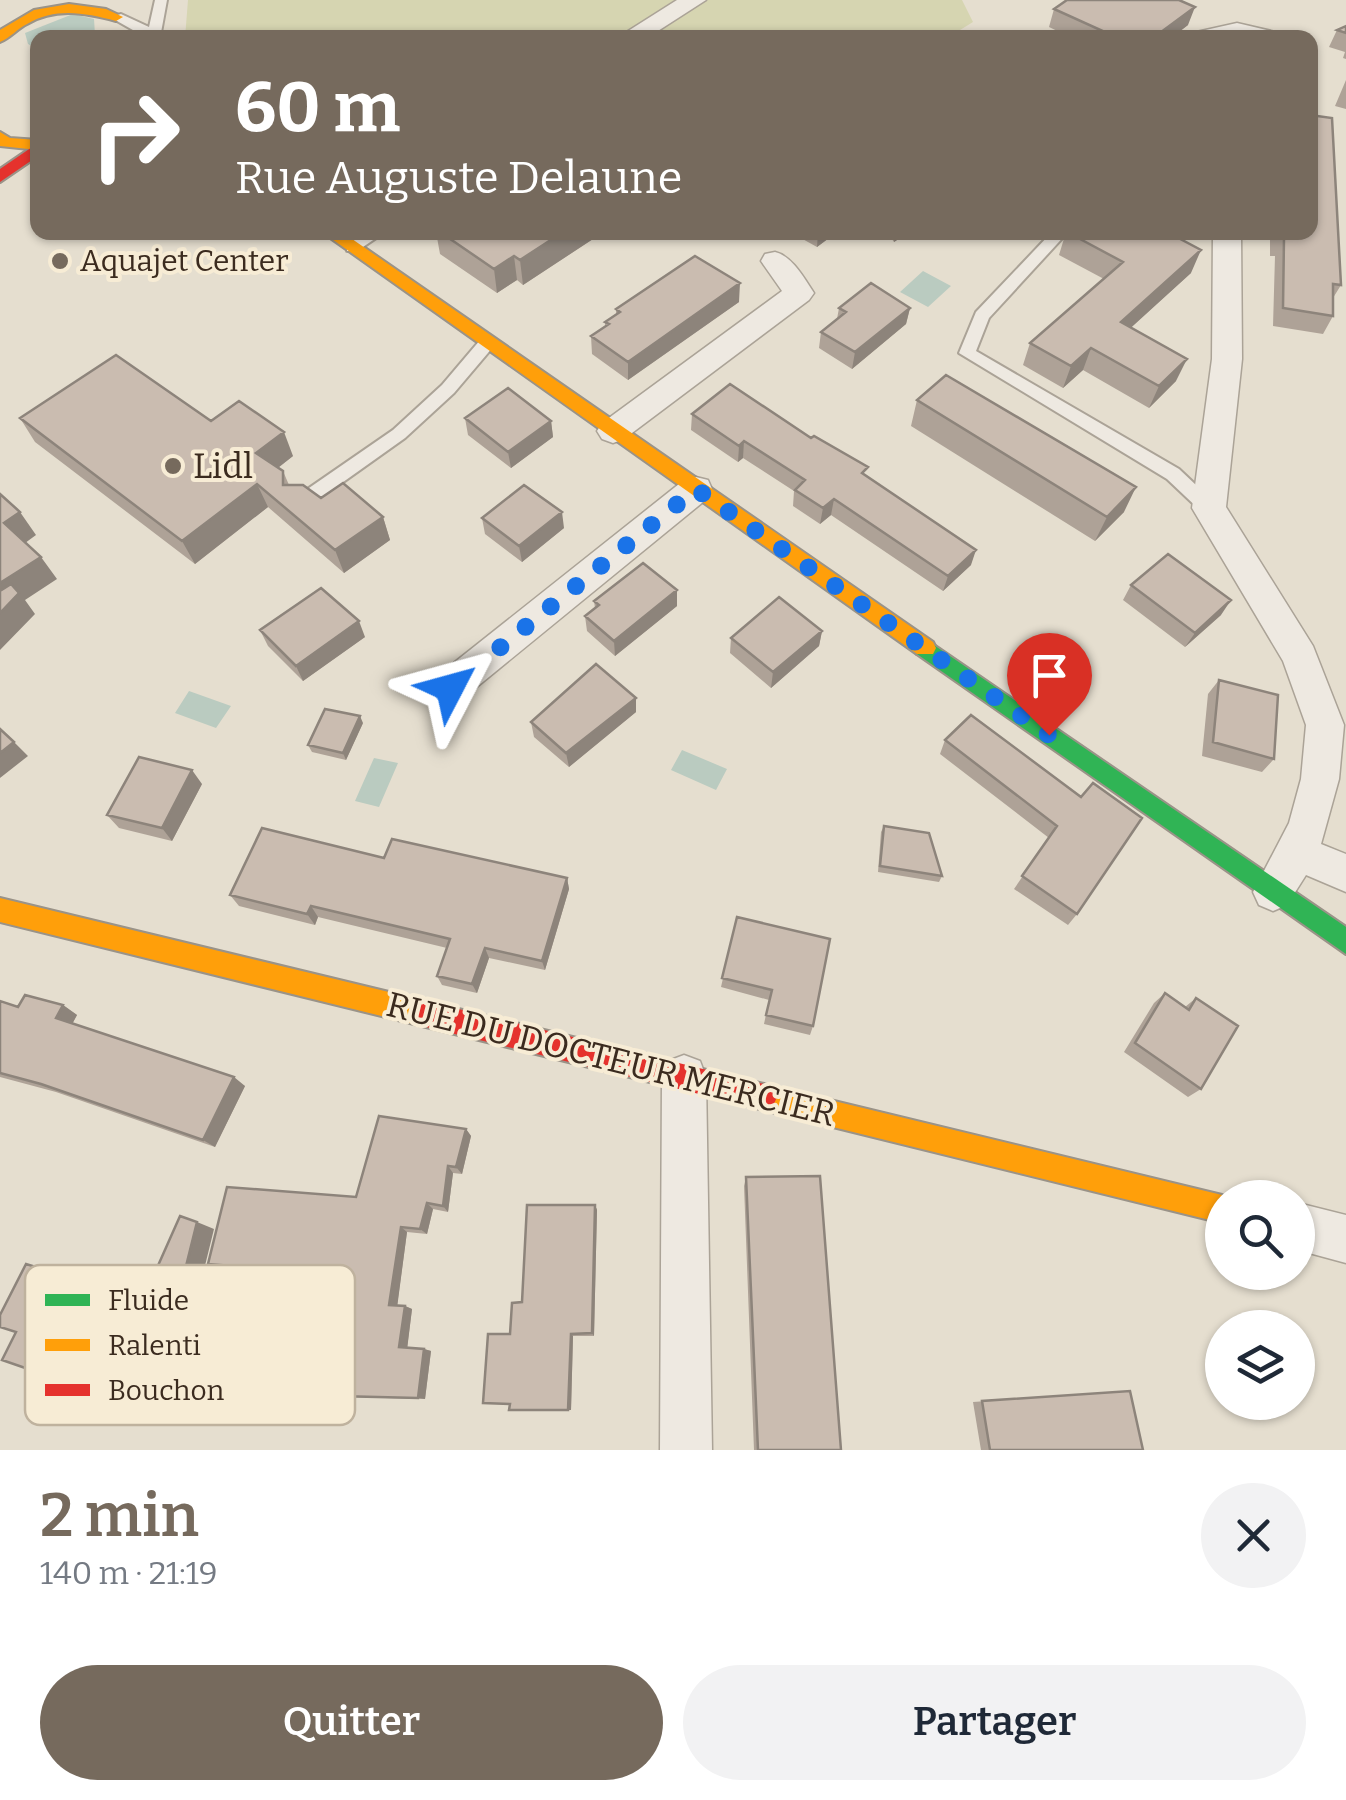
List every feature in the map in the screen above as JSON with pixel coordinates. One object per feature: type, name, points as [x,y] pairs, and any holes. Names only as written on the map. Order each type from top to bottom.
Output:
[{"type":"street","points":[[0,38],[9,26],[34,12],[79,2],[103,8],[116,27],[137,0]]},
{"type":"street","points":[[643,30],[694,0]]},
{"type":"street","points":[[0,8],[34,12]]},
{"type":"street","points":[[0,168],[2,140],[30,145]]},
{"type":"street","points":[[0,177],[30,153]]},
{"type":"street","points":[[341,240],[1346,942]]},
{"type":"street","points":[[1227,240],[1227,359],[1210,508],[1300,658],[1325,725],[1320,779],[1298,853],[1273,892]]},
{"type":"street","points":[[613,431],[799,292],[775,261]]},
{"type":"street","points":[[450,688],[696,489]]},
{"type":"street","points":[[1298,853],[1346,873]]},
{"type":"street","name":"RUE DU DOCTEUR MERCIER","points":[[0,910],[1205,1204]]},
{"type":"street","points":[[684,1076],[686,1450]]},
{"type":"street","points":[[1315,1231],[1346,1239]]},
{"type":"lane","points":[[154,30],[161,0]]},
{"type":"lane","points":[[352,248],[365,240]]},
{"type":"lane","points":[[1054,240],[982,316],[967,353],[1173,474],[1210,508]]},
{"type":"lane","points":[[302,502],[399,434],[448,389],[487,343]]},
{"type":"green space","points":[[188,0],[962,0],[973,22],[960,30],[186,30]]},
{"type":"shaded area","points":[[73,14],[94,19],[95,30],[33,30]]},
{"type":"shaded area","points":[[923,271],[951,286],[928,307],[900,292]]},
{"type":"shaded area","points":[[189,691],[231,706],[216,728],[175,713]]},
{"type":"shaded area","points":[[682,750],[727,769],[716,790],[671,770]]},
{"type":"shaded area","points":[[374,758],[398,763],[379,807],[355,801]]},
{"type":"building","points":[[1067,0],[1179,0],[1195,7],[1164,30],[1100,30],[1054,9]]},
{"type":"building","points":[[1318,116],[1332,118],[1341,285],[1333,284],[1333,316],[1283,308],[1284,240],[1318,240]]},
{"type":"building","points":[[452,240],[551,240],[520,260],[514,256],[494,269]]},
{"type":"building","points":[[1082,240],[1182,240],[1201,250],[1121,322],[1187,359],[1159,386],[1091,348],[1071,366],[1030,343],[1123,262]]},
{"type":"building","points":[[695,256],[740,283],[628,362],[591,336],[609,324],[605,322],[620,312],[616,309]]},
{"type":"building","points":[[871,283],[910,308],[855,352],[821,332],[846,312],[839,308]]},
{"type":"building","name":"Lidl","points":[[116,355],[211,421],[239,401],[284,432],[256,453],[283,471],[283,485],[303,485],[321,498],[343,483],[383,517],[335,550],[257,484],[182,541],[20,418]]},
{"type":"building","points":[[946,375],[1136,487],[1107,517],[917,400]]},
{"type":"building","points":[[730,384],[811,438],[814,436],[868,467],[862,473],[976,550],[948,576],[834,499],[823,508],[795,490],[805,480],[744,441],[739,446],[692,414]]},
{"type":"building","points":[[508,388],[551,421],[508,452],[465,418]]},
{"type":"building","points":[[524,485],[562,512],[519,546],[482,518]]},
{"type":"building","points":[[0,494],[20,512],[4,523],[41,557],[0,583]]},
{"type":"building","points":[[1168,554],[1231,600],[1195,633],[1131,585]]},
{"type":"building","points":[[643,563],[677,590],[614,641],[585,616],[599,605],[594,601]]},
{"type":"building","points":[[11,584],[19,593],[0,613],[0,591]]},
{"type":"building","points":[[321,588],[359,621],[296,666],[260,630]]},
{"type":"building","points":[[779,597],[822,631],[773,672],[731,638]]},
{"type":"building","points":[[596,664],[636,698],[566,753],[531,722]]},
{"type":"building","points":[[1219,680],[1278,695],[1274,759],[1213,742]]},
{"type":"building","points":[[325,709],[360,716],[343,753],[308,745]]},
{"type":"building","points":[[971,715],[1081,797],[1093,783],[1142,818],[1077,914],[1022,876],[1057,826],[945,740]]},
{"type":"building","points":[[0,729],[14,742],[0,753]]},
{"type":"building","points":[[139,757],[192,770],[162,828],[107,815]]},
{"type":"building","points":[[884,826],[929,833],[942,876],[880,866]]},
{"type":"building","points":[[262,828],[384,858],[392,839],[567,878],[542,961],[485,948],[472,984],[437,976],[450,939],[311,906],[307,914],[230,895]]},
{"type":"building","points":[[737,917],[830,939],[813,1026],[766,1015],[772,990],[722,978]]},
{"type":"building","points":[[1165,993],[1189,1010],[1196,998],[1238,1026],[1201,1089],[1135,1043]]},
{"type":"building","points":[[25,995],[63,1005],[56,1018],[234,1077],[203,1140],[0,1073],[0,1001],[18,1007]]},
{"type":"building","points":[[379,1116],[466,1129],[456,1167],[448,1166],[443,1206],[427,1203],[420,1229],[401,1227],[389,1305],[405,1306],[399,1347],[424,1349],[418,1398],[355,1396],[355,1265],[208,1264],[227,1187],[356,1197]]},
{"type":"building","points":[[820,1176],[841,1450],[758,1450],[746,1177]]},
{"type":"building","points":[[527,1205],[595,1205],[592,1333],[571,1334],[568,1410],[509,1410],[510,1404],[483,1403],[488,1334],[510,1334],[512,1303],[522,1302]]},
{"type":"building","points":[[180,1216],[197,1222],[186,1265],[158,1265]]},
{"type":"building","points":[[25,1266],[25,1368],[2,1360],[16,1332],[0,1327],[0,1315]]},
{"type":"building","points":[[1130,1391],[1143,1450],[990,1450],[982,1401]]},
{"type":"traffic: fast","points":[[925,648],[1346,942]]},
{"type":"traffic: slow","points":[[0,38],[25,19],[54,9],[85,9],[116,17]]},
{"type":"traffic: slow","points":[[0,137],[5,142],[30,144]]},
{"type":"traffic: slow","points":[[341,240],[925,648]]},
{"type":"traffic: slow","points":[[0,910],[422,1013]]},
{"type":"traffic: slow","points":[[764,1097],[1205,1205]]},
{"type":"traffic: jam","points":[[0,177],[30,154]]},
{"type":"traffic: jam","points":[[422,1013],[764,1097]]},
{"type":"place","name":"Aquajet Center","points":[[60,261]]},
{"type":"place","name":"Lidl","points":[[173,466]]},
{"type":"route","points":[[450,688],[696,489],[1049,735]]}]
